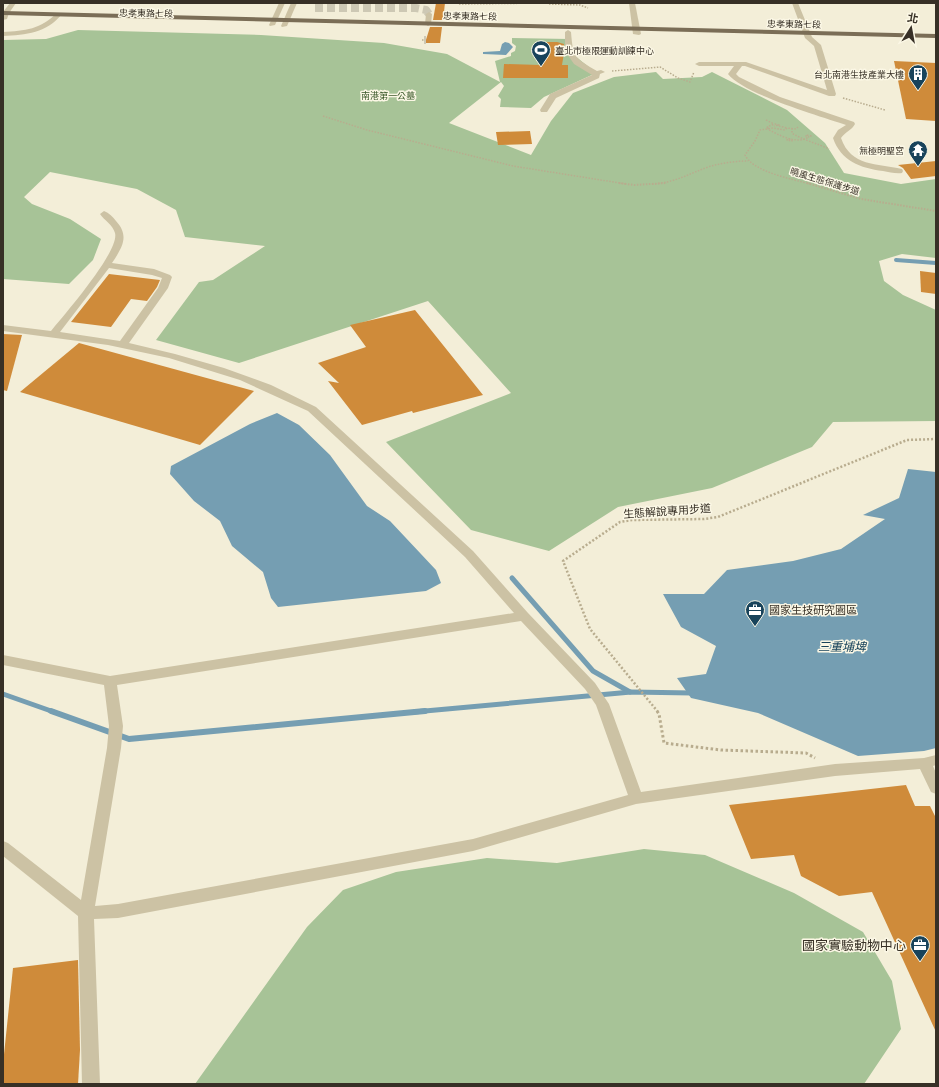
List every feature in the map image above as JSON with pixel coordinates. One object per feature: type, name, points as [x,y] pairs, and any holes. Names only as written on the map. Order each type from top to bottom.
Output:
[{"type":"main road","name":"忠孝東路七段","points":[[4,16],[274,23],[428,24],[936,41]]},
{"type":"main road","name":"忠孝東路七段","points":[[286,23],[568,32],[636,32]]},
{"type":"main road","name":"忠孝東路七段","points":[[808,36],[936,36]]},
{"type":"street","points":[[4,16],[13,3]]},
{"type":"street","points":[[274,23],[282,3]]},
{"type":"street","points":[[286,23],[294,3]]},
{"type":"street","points":[[632,3],[636,32]]},
{"type":"street","points":[[795,3],[808,36],[817,45],[832,94]]},
{"type":"street","points":[[428,24],[429,14]]},
{"type":"street","points":[[3,34],[31,32],[46,28],[57,17]]},
{"type":"street","points":[[544,110],[553,96],[596,76],[599,73],[577,62],[569,51],[568,32]]},
{"type":"street","points":[[699,64],[746,64],[832,94]]},
{"type":"street","points":[[740,64],[732,74],[743,82],[777,99],[851,124],[838,135],[838,140],[843,150],[856,161],[864,165],[899,171]]},
{"type":"street","points":[[53,335],[100,275],[119,242],[120,236],[116,226],[104,214]]},
{"type":"street","points":[[106,265],[154,272],[167,277],[163,288],[123,345]]},
{"type":"street","points":[[3,328],[123,345],[176,358],[238,376],[281,392],[312,409],[469,554],[524,616],[590,686],[602,704],[636,798]]},
{"type":"street","points":[[3,660],[110,680],[524,616]]},
{"type":"street","points":[[91,1084],[86,913],[114,748],[116,726],[110,680]]},
{"type":"street","points":[[3,847],[86,913],[118,911],[473,845],[636,798],[836,770],[930,762],[936,788]]},
{"type":"path","points":[[532,3],[551,3]]},
{"type":"path","points":[[459,4],[580,5],[588,8]]},
{"type":"path","points":[[599,73],[660,66],[678,78],[690,82],[699,64]]},
{"type":"path","points":[[832,94],[885,110]]},
{"type":"path","points":[[323,116],[367,130],[512,166],[634,185],[667,183],[712,166],[739,161],[748,161],[745,155],[755,141],[760,130],[774,125]]},
{"type":"path","points":[[766,120],[774,125],[787,128],[796,128],[798,126]]},
{"type":"path","points":[[779,126],[786,124]]},
{"type":"path","points":[[768,128],[774,133],[792,138],[807,138]]},
{"type":"path","points":[[768,128],[785,130],[787,128]]},
{"type":"path","points":[[792,128],[792,133],[796,136],[807,138],[836,152],[843,150]]},
{"type":"path","name":"曉風生態保護步道","points":[[748,161],[767,171],[855,197],[936,211]]},
{"type":"path","name":"生態解說專用步道","points":[[836,770],[806,753],[721,750],[664,743],[659,714],[590,629],[563,561],[620,522],[632,520],[704,519],[718,517],[907,440],[936,439]]},
{"type":"green space","name":"南港第一公墓","points":[[78,30],[261,35],[384,43],[447,54],[500,82],[495,61],[511,56],[511,53],[515,51],[516,46],[512,43],[512,38],[569,39],[569,51],[596,73],[544,97],[531,108],[500,107],[501,99],[498,96],[504,86],[501,82],[449,123],[531,155],[551,121],[573,93],[614,77],[656,72],[663,79],[702,77],[712,72],[787,110],[825,143],[844,173],[901,184],[936,179],[936,258],[902,254],[879,261],[884,281],[903,295],[936,310],[936,421],[833,422],[812,447],[712,488],[618,507],[549,551],[471,530],[386,442],[511,393],[428,301],[239,363],[156,340],[199,282],[213,280],[265,246],[185,237],[176,210],[137,189],[50,172],[24,197],[32,204],[70,219],[101,239],[93,260],[69,284],[3,279],[3,40],[46,39]]},
{"type":"green space","points":[[644,849],[705,855],[794,893],[863,932],[892,981],[901,1029],[864,1084],[195,1084],[307,927],[343,890],[396,872],[487,858],[557,863]]},
{"type":"water","points":[[505,42],[509,43],[513,47],[506,55],[483,54],[483,52],[500,51],[502,44]]},
{"type":"water","points":[[277,413],[299,425],[330,455],[367,506],[390,521],[436,570],[441,583],[426,591],[278,607],[271,598],[263,572],[232,546],[220,521],[194,501],[170,474],[171,466],[250,424]]},
{"type":"water","name":"三重埔埤","points":[[908,469],[936,472],[936,748],[924,751],[858,756],[758,713],[691,698],[677,678],[706,674],[716,646],[681,627],[663,594],[704,594],[727,570],[793,561],[841,549],[885,519],[863,515],[899,498]]},
{"type":"building","points":[[436,3],[445,3],[443,20],[433,20]]},
{"type":"building","points":[[430,27],[442,27],[440,43],[425,43]]},
{"type":"building","points":[[545,42],[557,42],[564,44],[562,65],[568,65],[568,78],[503,78],[504,64],[540,65],[536,45]]},
{"type":"building","name":"台北南港生技產業大樓","points":[[894,61],[936,63],[936,121],[906,119]]},
{"type":"building","points":[[530,131],[532,144],[498,145],[496,132]]},
{"type":"building","points":[[936,161],[936,176],[911,179],[903,168],[898,165]]},
{"type":"building","points":[[920,271],[936,273],[936,294],[921,292]]},
{"type":"building","points":[[109,274],[160,280],[147,301],[131,299],[111,327],[71,322]]},
{"type":"building","points":[[415,310],[483,395],[413,413],[412,411],[362,425],[328,381],[339,383],[318,363],[366,347],[350,325]]},
{"type":"building","points":[[3,334],[22,335],[7,391],[3,390]]},
{"type":"building","points":[[79,343],[254,391],[200,445],[20,392]]},
{"type":"building","name":"國家實驗動物中心","points":[[906,785],[915,806],[930,806],[936,818],[936,1032],[872,892],[839,896],[801,876],[794,855],[751,859],[729,805]]},
{"type":"building","points":[[78,960],[80,1050],[78,1084],[3,1084],[3,1064],[13,968]]},
{"type":"waterway","points":[[896,260],[936,263]]},
{"type":"waterway","points":[[512,578],[593,671],[630,692]]},
{"type":"waterway","points":[[414,712],[631,692],[692,693]]},
{"type":"waterway","points":[[3,694],[54,712]]},
{"type":"waterway","points":[[51,711],[129,739],[425,711]]},
{"type":"tunnel","points":[[315,8],[416,8],[426,10],[429,14]]},
{"type":"place","name":"臺北市極限運動訓練中心","points":[[541,67]]},
{"type":"place","name":"台北南港生技產業大樓","points":[[918,91]]},
{"type":"place","name":"無極明聖宮","points":[[918,167]]},
{"type":"place","name":"國家生技研究園區","points":[[755,627]]},
{"type":"place","name":"國家實驗動物中心","points":[[920,962]]}]
